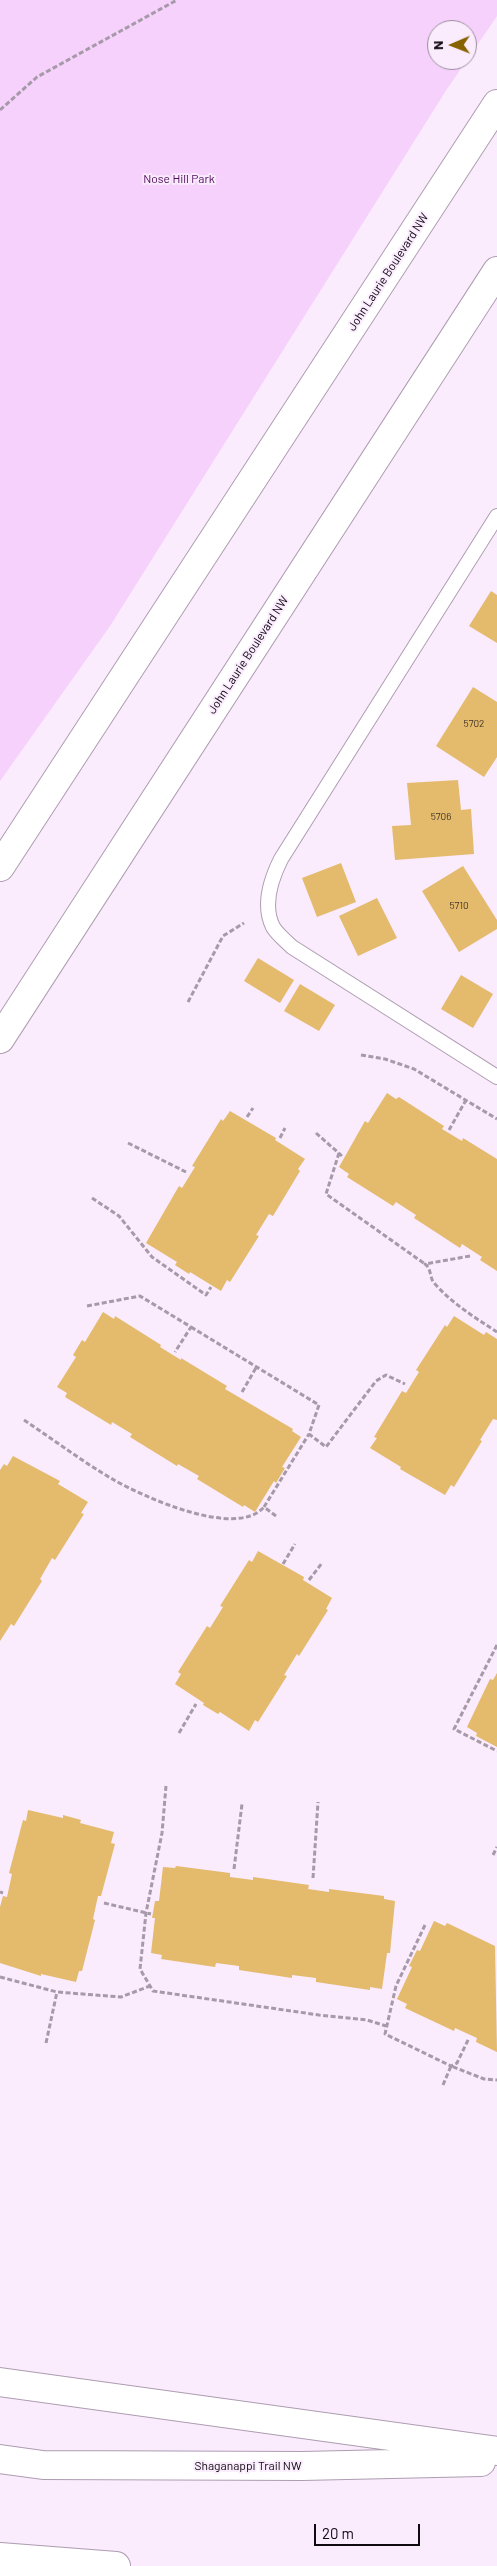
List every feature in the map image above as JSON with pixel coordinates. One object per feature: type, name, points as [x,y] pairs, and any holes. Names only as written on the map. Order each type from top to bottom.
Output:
[{"type":"main road","name":"John Laurie Boulevard NW","points":[[0,867],[497,104]]},
{"type":"main road","name":"John Laurie Boulevard NW","points":[[0,1039],[497,271]]},
{"type":"main road","points":[[0,2382],[497,2451]]},
{"type":"main road","name":"Shaganappi Trail NW","points":[[0,2459],[43,2465],[302,2466],[497,2461]]},
{"type":"main road","points":[[0,2557],[116,2566]]},
{"type":"lane","points":[[497,516],[281,859],[270,880],[268,908],[274,927],[292,947],[497,1077]]},
{"type":"path","points":[[0,110],[37,77],[177,0]]},
{"type":"path","points":[[188,1002],[223,936],[268,908]]},
{"type":"path","points":[[361,1055],[385,1059],[414,1069],[497,1119]]},
{"type":"path","points":[[448,1130],[466,1100]]},
{"type":"path","points":[[246,1117],[253,1108]]},
{"type":"path","points":[[280,1138],[285,1128]]},
{"type":"path","points":[[316,1133],[342,1156]]},
{"type":"path","points":[[128,1143],[186,1172]]},
{"type":"path","points":[[338,1153],[326,1194],[428,1266],[432,1281],[451,1302],[497,1332]]},
{"type":"path","points":[[92,1198],[120,1216],[152,1257],[206,1295],[211,1287]]},
{"type":"path","points":[[425,1264],[470,1256]]},
{"type":"path","points":[[24,1420],[114,1480],[178,1509],[217,1518],[241,1519],[259,1512],[264,1507],[309,1434],[319,1405],[140,1296],[87,1306]]},
{"type":"path","points":[[175,1352],[191,1327]]},
{"type":"path","points":[[242,1392],[257,1366]]},
{"type":"path","points":[[309,1434],[326,1447],[376,1381],[386,1375],[405,1384]]},
{"type":"path","points":[[264,1507],[276,1516]]},
{"type":"path","points":[[283,1564],[295,1544]]},
{"type":"path","points":[[309,1580],[322,1563]]},
{"type":"path","points":[[497,1645],[454,1729],[497,1751]]},
{"type":"path","points":[[179,1733],[196,1704]]},
{"type":"path","points":[[166,1786],[162,1833],[146,1913],[140,1969],[152,1991],[310,2014],[367,2020],[386,2026]]},
{"type":"path","points":[[313,1878],[318,1802]]},
{"type":"path","points":[[234,1869],[242,1804]]},
{"type":"path","points":[[493,1855],[497,1847]]},
{"type":"path","points":[[104,1904],[151,1914]]},
{"type":"path","points":[[425,1925],[396,1986],[385,2034],[397,2042],[451,2066],[484,2079],[497,2080]]},
{"type":"path","points":[[0,1977],[57,1992],[121,1997],[150,1986]]},
{"type":"path","points":[[46,2043],[57,1992]]},
{"type":"path","points":[[443,2086],[451,2066],[457,2063],[469,2038]]},
{"type":"green space","name":"Nose Hill Park","points":[[0,0],[497,0],[497,16],[477,45],[477,20],[427,20],[427,70],[460,70],[110,626],[0,781]]},
{"type":"building","points":[[491,591],[497,595],[497,643],[469,626]]},
{"type":"building","points":[[473,687],[497,702],[497,757],[484,777],[436,746]]},
{"type":"building","points":[[458,780],[461,810],[471,809],[474,854],[395,860],[392,826],[411,825],[407,783]]},
{"type":"building","points":[[341,863],[356,902],[317,917],[302,878]]},
{"type":"building","points":[[463,866],[497,920],[497,929],[459,952],[422,891]]},
{"type":"building","points":[[377,898],[397,938],[358,956],[339,916]]},
{"type":"building","points":[[258,958],[294,980],[280,1003],[244,981]]},
{"type":"building","points":[[461,975],[493,994],[473,1028],[441,1009]]},
{"type":"building","points":[[300,984],[335,1005],[319,1031],[284,1011]]},
{"type":"building","points":[[387,1093],[396,1099],[399,1097],[444,1126],[442,1129],[462,1141],[463,1138],[497,1159],[497,1271],[480,1260],[482,1257],[462,1244],[460,1248],[414,1218],[416,1215],[396,1202],[393,1206],[347,1177],[349,1174],[339,1167],[365,1121],[368,1123]]},
{"type":"building","points":[[230,1111],[276,1138],[275,1140],[305,1159],[298,1169],[300,1171],[273,1216],[269,1214],[256,1235],[259,1236],[230,1282],[227,1280],[221,1291],[190,1272],[189,1274],[175,1265],[177,1262],[146,1243],[179,1186],[182,1188],[195,1167],[192,1166],[221,1119],[223,1121]]},
{"type":"building","points":[[103,1312],[114,1319],[115,1316],[161,1345],[160,1347],[227,1386],[225,1389],[293,1429],[292,1431],[301,1437],[282,1467],[285,1468],[276,1483],[274,1481],[255,1512],[244,1505],[243,1507],[197,1479],[199,1476],[178,1464],[177,1466],[130,1437],[132,1434],[112,1422],[111,1425],[65,1397],[67,1393],[57,1387],[76,1357],[73,1355],[82,1340],[85,1342]]},
{"type":"building","points":[[454,1316],[484,1335],[486,1332],[497,1339],[497,1420],[493,1419],[454,1487],[451,1485],[445,1495],[400,1469],[401,1467],[370,1448],[377,1438],[374,1437],[402,1391],[406,1393],[419,1372],[416,1370],[445,1325],[447,1327]]},
{"type":"building","points":[[13,1456],[60,1481],[58,1484],[88,1502],[81,1513],[84,1514],[55,1560],[52,1558],[40,1579],[42,1581],[14,1626],[11,1624],[0,1641],[0,1470],[4,1464],[7,1466]]},
{"type":"building","points":[[258,1551],[304,1577],[303,1580],[332,1598],[326,1609],[328,1610],[299,1656],[297,1654],[284,1675],[287,1676],[258,1722],[255,1720],[249,1731],[220,1712],[218,1714],[203,1705],[204,1703],[175,1684],[181,1674],[178,1672],[207,1626],[210,1628],[223,1607],[220,1606],[249,1560],[252,1562]]},
{"type":"building","points":[[497,1673],[497,1747],[476,1736],[477,1733],[467,1727],[490,1679],[493,1680]]},
{"type":"building","points":[[28,1810],[63,1818],[63,1815],[81,1820],[80,1823],[114,1832],[111,1843],[115,1844],[101,1896],[98,1896],[93,1919],[95,1920],[82,1971],[79,1971],[76,1982],[41,1974],[41,1976],[0,1963],[0,1907],[3,1896],[7,1897],[12,1874],[9,1873],[23,1820],[26,1821]]},
{"type":"building","points":[[176,1866],[230,1873],[230,1877],[253,1880],[253,1877],[309,1885],[308,1889],[329,1892],[329,1889],[384,1896],[384,1899],[395,1901],[390,1953],[387,1953],[382,1989],[370,1987],[370,1990],[316,1982],[316,1978],[292,1975],[292,1978],[239,1970],[239,1966],[216,1963],[215,1967],[161,1959],[162,1955],[151,1953],[155,1918],[152,1918],[155,1901],[159,1901],[163,1867],[175,1868]]},
{"type":"building","points":[[434,1921],[445,1926],[447,1923],[495,1946],[497,2052],[476,2042],[477,2038],[455,2028],[454,2031],[405,2008],[407,2004],[397,1999],[412,1967],[409,1966],[417,1950],[420,1951]]}]
